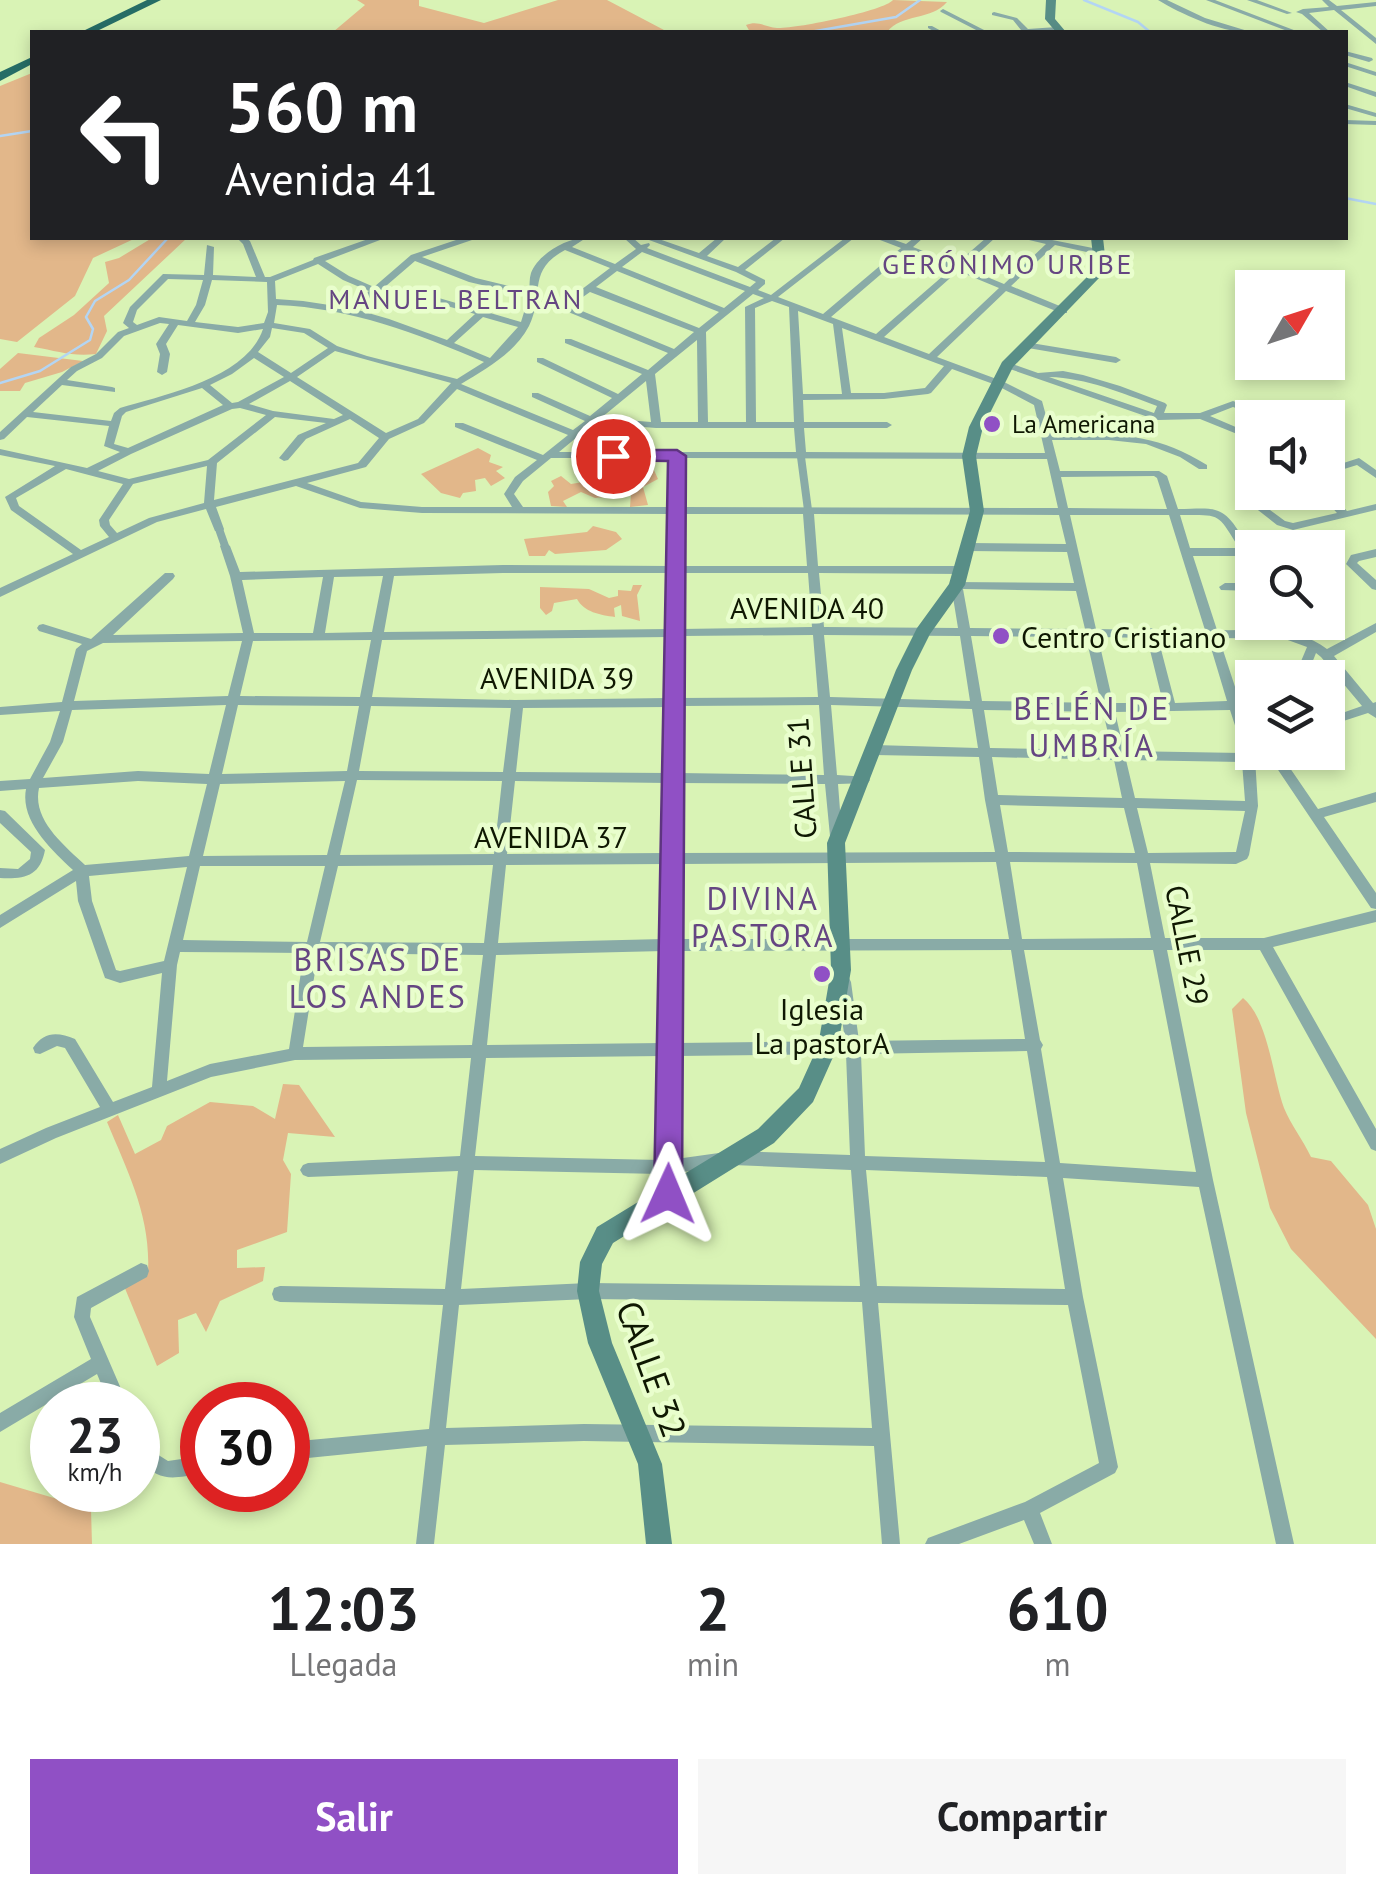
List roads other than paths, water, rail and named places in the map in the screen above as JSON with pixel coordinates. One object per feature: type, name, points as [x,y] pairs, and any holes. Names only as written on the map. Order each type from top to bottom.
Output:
[{"type":"highway","points":[[91,30],[156,0]]},
{"type":"highway","points":[[0,77],[30,61]]},
{"type":"main road","points":[[1051,0],[1048,12],[1058,30]]},
{"type":"main road","points":[[837,851],[890,703],[923,632],[959,577],[969,547],[977,511],[969,456],[976,427],[1007,365],[1093,278],[1100,264],[1098,245]]},
{"type":"main road","name":"CALLE 31","points":[[837,851],[842,970]]},
{"type":"main road","name":"CALLE 32","points":[[659,1544],[650,1464],[600,1343],[588,1290],[591,1262],[605,1235],[733,1158],[786,1119],[806,1094],[828,1046],[842,970]]},
{"type":"street","points":[[1162,0],[1240,30]]},
{"type":"street","points":[[1208,0],[1289,30]]},
{"type":"street","points":[[1203,19],[1231,0]]},
{"type":"street","points":[[1250,0],[1297,12],[1324,30]]},
{"type":"street","points":[[1326,0],[1376,42]]},
{"type":"street","points":[[1297,12],[1370,5]]},
{"type":"street","points":[[943,11],[981,30]]},
{"type":"street","points":[[994,14],[1015,19],[1020,30]]},
{"type":"street","points":[[1244,30],[1255,16]]},
{"type":"street","points":[[930,26],[936,30]]},
{"type":"street","points":[[1348,53],[1373,57]]},
{"type":"street","points":[[1358,69],[1373,57]]},
{"type":"street","points":[[1348,65],[1376,74]]},
{"type":"street","points":[[1348,85],[1376,96]]},
{"type":"street","points":[[1348,107],[1376,119]]},
{"type":"street","points":[[1348,122],[1376,119]]},
{"type":"street","points":[[129,451],[109,446],[114,424],[123,410],[204,385],[243,365],[270,325],[275,302],[244,240]]},
{"type":"street","points":[[134,327],[128,324],[133,309],[162,278],[267,280],[372,240]]},
{"type":"street","points":[[350,312],[414,256],[462,240]]},
{"type":"street","points":[[0,593],[116,536],[209,503],[362,465],[385,437],[421,421],[457,384],[491,362],[524,326],[534,294],[535,273],[548,256],[578,240]]},
{"type":"street","points":[[630,240],[640,250]]},
{"type":"street","points":[[654,240],[564,307],[676,352]]},
{"type":"street","points":[[518,508],[510,498],[510,490],[761,280],[658,240]]},
{"type":"street","points":[[700,256],[720,240]]},
{"type":"street","points":[[739,270],[778,240]]},
{"type":"street","points":[[752,423],[750,307],[772,298],[847,240]]},
{"type":"street","points":[[888,240],[1064,311]]},
{"type":"street","points":[[824,318],[916,240]]},
{"type":"street","points":[[877,338],[989,240]]},
{"type":"street","points":[[1040,240],[1098,245]]},
{"type":"street","points":[[931,358],[1052,243]]},
{"type":"street","points":[[189,324],[204,304],[210,278],[210,247]]},
{"type":"street","points":[[564,247],[726,312]]},
{"type":"street","name":"CALLE 29","points":[[640,250],[999,383],[1038,403],[1142,857],[1206,1180],[1285,1544]]},
{"type":"street","points":[[414,256],[512,292],[534,294]]},
{"type":"street","points":[[317,260],[376,291]]},
{"type":"street","points":[[710,275],[724,265]]},
{"type":"street","points":[[589,288],[701,332]]},
{"type":"street","points":[[430,298],[524,326]]},
{"type":"street","points":[[275,302],[316,302],[411,328],[491,362]]},
{"type":"street","name":"CALLE 31","points":[[793,306],[801,457],[837,851]]},
{"type":"street","points":[[152,309],[170,321]]},
{"type":"street","points":[[448,343],[481,314]]},
{"type":"street","points":[[162,372],[166,364],[161,344],[170,321]]},
{"type":"street","points":[[0,437],[60,382],[134,327],[170,321],[238,330],[270,325],[306,331],[334,348],[457,384],[575,434]]},
{"type":"street","points":[[837,322],[847,396]]},
{"type":"street","points":[[701,332],[703,424]]},
{"type":"street","points":[[568,341],[650,374]]},
{"type":"street","points":[[1025,344],[1116,360]]},
{"type":"street","points":[[89,470],[235,406],[293,376],[334,348]]},
{"type":"street","points":[[254,354],[385,437]]},
{"type":"street","points":[[540,360],[619,398]]},
{"type":"street","points":[[798,397],[884,396],[935,386],[950,365]]},
{"type":"street","points":[[1007,365],[1158,417],[1201,416],[1235,405]]},
{"type":"street","points":[[650,374],[656,425]]},
{"type":"street","points":[[60,382],[112,390]]},
{"type":"street","points":[[204,385],[235,406],[335,421]]},
{"type":"street","points":[[534,394],[592,420],[656,425],[887,425]]},
{"type":"street","points":[[26,414],[114,424]]},
{"type":"street","points":[[0,452],[129,482],[212,462],[273,414]]},
{"type":"street","points":[[284,458],[302,438],[351,415]]},
{"type":"street","points":[[1201,416],[1235,431]]},
{"type":"street","points":[[459,426],[546,457],[1050,456]]},
{"type":"street","points":[[1047,436],[1149,438],[1203,466]]},
{"type":"street","points":[[668,1194],[677,456]]},
{"type":"street","points":[[1345,466],[1359,461],[1376,475]]},
{"type":"street","points":[[160,1091],[170,965],[248,635],[236,576],[209,503],[212,462]]},
{"type":"street","points":[[65,465],[10,497],[14,508],[80,554]]},
{"type":"street","points":[[1054,474],[1155,472],[1162,476],[1235,709]]},
{"type":"street","points":[[116,536],[104,526],[104,520],[129,482]]},
{"type":"street","points":[[298,483],[360,505],[422,510],[1175,510],[1213,512],[1226,518],[1235,533]]},
{"type":"street","points":[[1265,510],[1285,526],[1376,507]]},
{"type":"street","points":[[1340,510],[1344,514]]},
{"type":"street","points":[[969,547],[1071,548]]},
{"type":"street","points":[[1187,552],[1235,556]]},
{"type":"street","points":[[1376,553],[1355,558],[1351,564],[1376,586]]},
{"type":"street","points":[[236,576],[389,570],[813,568],[1079,588]]},
{"type":"street","points":[[296,1054],[312,948],[352,776],[389,570]]},
{"type":"street","points":[[319,634],[329,573]]},
{"type":"street","points":[[169,576],[82,649],[68,687],[69,706],[50,756],[40,768],[30,801],[34,813],[66,857],[82,872],[85,901],[110,974],[120,977],[170,965]]},
{"type":"street","points":[[934,1544],[1030,1510],[1109,1467],[1075,1297],[1036,1045],[990,800],[959,577]]},
{"type":"street","points":[[1225,588],[1235,588]]},
{"type":"street","points":[[1326,655],[1376,626]]},
{"type":"street","name":"AVENIDA 40","points":[[43,628],[116,642],[248,635],[817,631],[1212,633],[1309,641]]},
{"type":"street","points":[[1151,632],[1170,708]]},
{"type":"street","points":[[1304,660],[1309,641],[1374,709],[1345,717]]},
{"type":"street","name":"AVENIDA 39","points":[[0,711],[365,699],[517,704],[826,701],[1105,708],[1234,705]]},
{"type":"street","points":[[425,1544],[517,704]]},
{"type":"street","points":[[875,750],[1235,758]]},
{"type":"street","points":[[990,800],[1252,806],[1250,770]]},
{"type":"street","points":[[1284,770],[1376,904]]},
{"type":"street","points":[[0,802],[4,786],[138,776],[864,780]]},
{"type":"street","points":[[1315,815],[1376,797]]},
{"type":"street","name":"AVENIDA 37","points":[[0,922],[82,872],[195,861],[672,860],[837,851],[1236,860],[1242,855],[1252,806]]},
{"type":"street","points":[[0,815],[38,850],[36,862],[20,874],[0,873]]},
{"type":"street","points":[[174,946],[488,950],[671,944],[1264,944],[1376,916]]},
{"type":"street","points":[[1264,944],[1376,1144]]},
{"type":"street","name":"CALLE 31","points":[[842,970],[853,1046],[858,1164],[891,1544]]},
{"type":"street","points":[[40,1048],[56,1039],[70,1043],[110,1110]]},
{"type":"street","points":[[0,1158],[210,1071],[296,1054],[1036,1045]]},
{"type":"street","points":[[308,1170],[466,1163],[668,1167],[733,1158],[1057,1170],[1206,1180]]},
{"type":"street","points":[[109,1382],[82,1316],[83,1303],[141,1272]]},
{"type":"street","points":[[280,1294],[453,1297],[588,1290],[1075,1297]]},
{"type":"street","points":[[0,1423],[100,1363]]},
{"type":"street","points":[[310,1450],[439,1436],[635,1433],[882,1437]]},
{"type":"street","points":[[1030,1510],[1043,1544]]},
{"type":"waterway","points":[[821,30],[896,17],[920,0]]},
{"type":"waterway","points":[[1084,0],[1138,22],[1148,30]]},
{"type":"waterway","points":[[0,136],[30,131]]},
{"type":"waterway","points":[[1348,199],[1376,204]]},
{"type":"waterway","points":[[0,383],[40,371],[90,340],[93,329],[86,317],[95,301],[129,280],[166,240]]},
{"type":"place","name":"La Americana","points":[[992,424]]},
{"type":"place","name":"Centro Cristiano","points":[[1001,636]]},
{"type":"place","name":"Iglesia La pastorA","points":[[822,974]]},
{"type":"district","name":"GERÓNIMO URIBE","points":[[1008,263]]},
{"type":"district","name":"MANUEL BELTRAN","points":[[456,298]]},
{"type":"district","name":"BELÉN DE UMBRÍA","points":[[1092,726]]},
{"type":"district","name":"DIVINA PASTORA","points":[[763,916]]},
{"type":"district","name":"BRISAS DE LOS ANDES","points":[[378,978]]}]
